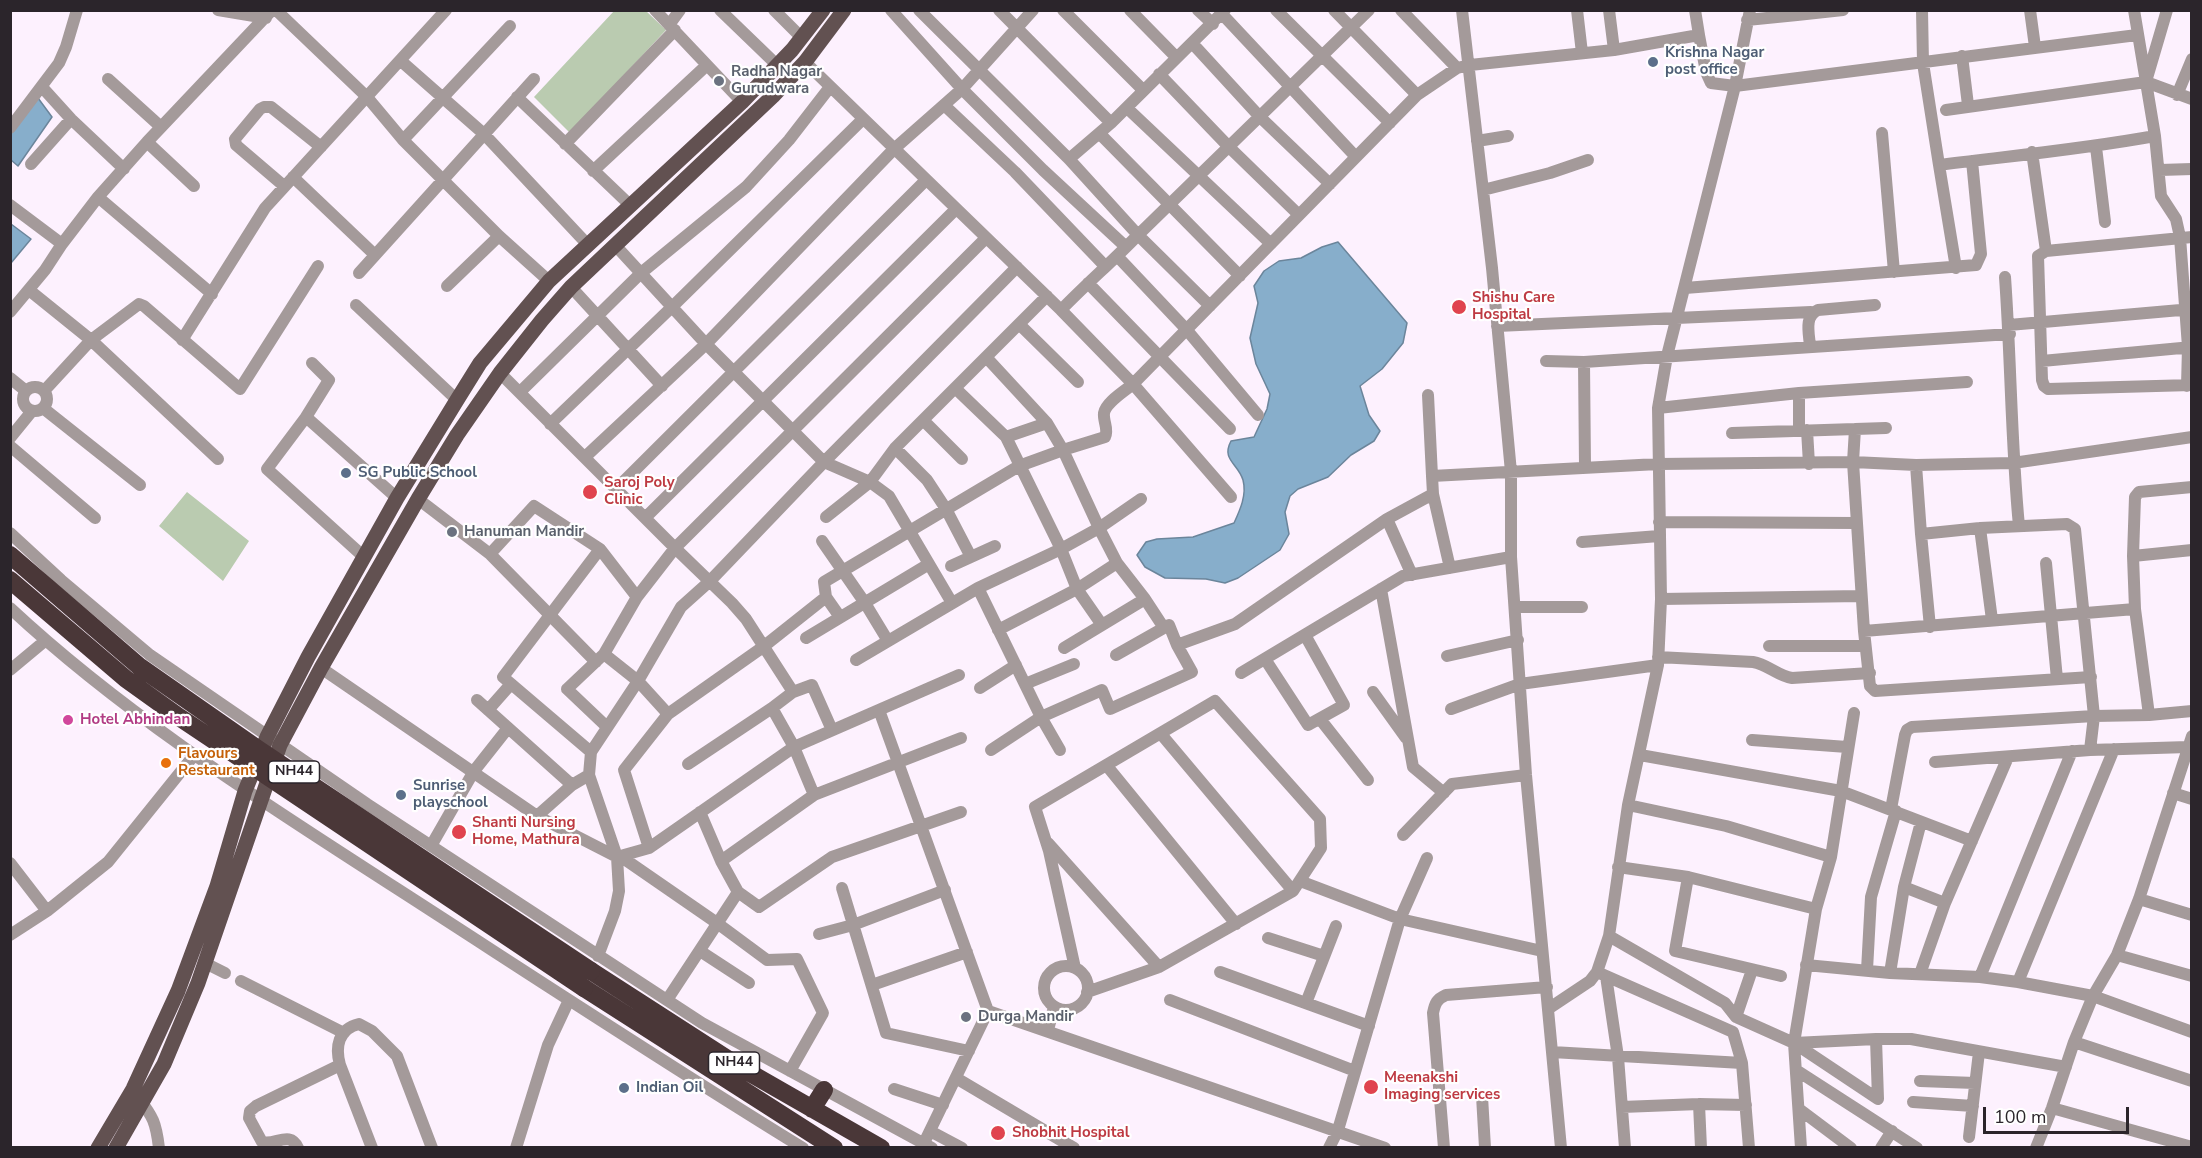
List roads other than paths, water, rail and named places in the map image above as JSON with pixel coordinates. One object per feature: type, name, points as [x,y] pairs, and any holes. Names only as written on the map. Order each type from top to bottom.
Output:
[{"type":"highway","name":"NH44","points":[[10,555],[140,668],[259,750],[595,964],[743,1069],[881,1148]]},
{"type":"highway","name":"NH44","points":[[10,580],[126,679],[179,717],[584,988],[810,1144],[834,1148]]},
{"type":"highway","points":[[812,1109],[824,1090]]},
{"type":"main road","points":[[116,1148],[164,1064],[205,963],[260,800],[273,741],[308,657],[397,498],[457,400],[480,363],[549,281],[742,102],[802,38],[823,10]]},
{"type":"main road","points":[[98,1148],[133,1089],[178,991],[217,885],[245,791],[273,741],[321,668],[457,435],[500,373],[571,287],[765,105],[805,62],[844,10]]},
{"type":"street","points":[[10,128],[59,63],[77,10]]},
{"type":"street","points":[[218,10],[272,13],[368,97],[403,140],[499,236],[549,281]]},
{"type":"street","points":[[182,340],[259,216],[447,10]]},
{"type":"street","points":[[656,10],[742,102]]},
{"type":"street","points":[[565,144],[672,27],[680,10]]},
{"type":"street","points":[[720,10],[777,65]]},
{"type":"street","points":[[774,10],[802,38]]},
{"type":"street","points":[[891,10],[962,89],[1042,170],[1126,247]]},
{"type":"street","points":[[919,10],[1069,159],[1138,235],[1210,306]]},
{"type":"street","points":[[999,10],[1111,123]]},
{"type":"street","points":[[585,457],[706,344],[894,149],[962,89],[1033,10]]},
{"type":"street","points":[[1063,10],[1143,90]]},
{"type":"street","points":[[1130,10],[1176,57]]},
{"type":"street","points":[[1198,10],[1213,24]]},
{"type":"street","points":[[1276,10],[1390,123]]},
{"type":"street","points":[[1334,10],[1417,95]]},
{"type":"street","points":[[1061,310],[1105,266],[1118,257],[1369,10]]},
{"type":"street","points":[[1401,10],[1456,68]]},
{"type":"street","points":[[1462,10],[1470,65],[1511,472],[1511,557],[1526,776],[1561,1148]]},
{"type":"street","points":[[1578,10],[1582,53]]},
{"type":"street","points":[[1609,10],[1614,50]]},
{"type":"street","points":[[1695,10],[1706,72],[1711,83],[1735,86],[2137,35]]},
{"type":"street","points":[[1625,1148],[1618,1057],[1602,974],[1628,805],[1658,661],[1661,599],[1658,408],[1667,356],[1735,86],[1749,15],[1843,10]]},
{"type":"street","points":[[1922,10],[1923,63],[1956,267]]},
{"type":"street","points":[[2030,10],[2035,47]]},
{"type":"street","points":[[2134,10],[2155,135],[2161,196],[2186,237],[2189,386],[2048,389],[2044,386],[2038,256],[2046,251],[2186,237]]},
{"type":"street","points":[[2146,82],[2167,10]]},
{"type":"street","points":[[1069,159],[1100,134],[1224,12],[1356,157]]},
{"type":"street","points":[[10,312],[98,197],[161,127],[272,13]]},
{"type":"street","points":[[403,140],[510,26]]},
{"type":"street","points":[[840,617],[826,597],[824,582],[1020,466],[1105,437],[1107,432],[1105,410],[1417,95],[1456,68],[1614,50],[1699,35]]},
{"type":"street","points":[[1193,44],[1260,117],[1330,184]]},
{"type":"street","points":[[1962,56],[1968,105]]},
{"type":"street","points":[[401,60],[484,134],[588,245]]},
{"type":"street","points":[[2177,95],[2192,60]]},
{"type":"street","points":[[805,62],[1061,310],[1133,384],[1231,496]]},
{"type":"street","points":[[593,171],[707,65]]},
{"type":"street","points":[[1159,74],[1299,215]]},
{"type":"street","points":[[108,79],[161,127]]},
{"type":"street","points":[[359,273],[534,79]]},
{"type":"street","points":[[1946,110],[1968,105],[2146,82],[2192,99]]},
{"type":"street","points":[[42,87],[71,119],[123,169]]},
{"type":"street","points":[[520,392],[640,273],[746,187],[789,140],[830,87]]},
{"type":"street","points":[[518,98],[630,205]]},
{"type":"street","points":[[944,105],[1015,172],[1105,266]]},
{"type":"street","points":[[321,147],[271,107],[260,109],[236,139],[236,145],[288,182],[375,255]]},
{"type":"street","points":[[1127,108],[1271,244]]},
{"type":"street","points":[[31,164],[71,119]]},
{"type":"street","points":[[550,424],[863,119]]},
{"type":"street","points":[[1882,133],[1893,272]]},
{"type":"street","points":[[1100,134],[1240,276]]},
{"type":"street","points":[[1939,165],[2032,152],[2096,147],[2155,135]]},
{"type":"street","points":[[1477,141],[1508,136]]},
{"type":"street","points":[[147,142],[194,186]]},
{"type":"street","points":[[2096,147],[2105,222]]},
{"type":"street","points":[[2032,152],[2046,251]]},
{"type":"street","points":[[1483,190],[1588,160]]},
{"type":"street","points":[[1685,288],[1976,265],[1981,254],[1972,161]]},
{"type":"street","points":[[2160,170],[2192,169]]},
{"type":"street","points":[[616,489],[926,180]]},
{"type":"street","points":[[98,197],[212,294]]},
{"type":"street","points":[[10,205],[62,244]]},
{"type":"street","points":[[645,518],[956,209]]},
{"type":"street","points":[[447,286],[499,236]]},
{"type":"street","points":[[607,727],[567,689],[600,658],[637,597],[675,548],[986,238]]},
{"type":"street","points":[[615,245],[706,344],[824,462],[870,482],[889,496],[952,603]]},
{"type":"street","points":[[1118,257],[1186,329],[1258,416]]},
{"type":"street","points":[[44,391],[91,339],[139,304],[240,389],[318,266]]},
{"type":"street","points":[[595,964],[618,901],[619,857],[589,775],[591,752],[638,681],[681,607],[710,581],[1017,267]]},
{"type":"street","points":[[2005,277],[2013,463],[2019,526]]},
{"type":"street","points":[[1088,283],[1230,429]]},
{"type":"street","points":[[571,287],[662,386]]},
{"type":"street","points":[[29,290],[91,339],[218,459]]},
{"type":"street","points":[[826,517],[870,482],[895,448],[1047,296]]},
{"type":"street","points":[[356,305],[457,400]]},
{"type":"street","points":[[1497,326],[1811,312],[1875,305]]},
{"type":"street","points":[[1546,361],[1584,362],[2009,330],[2040,322],[2189,309]]},
{"type":"street","points":[[1810,346],[1809,318],[1811,312]]},
{"type":"street","points":[[1019,324],[1078,382]]},
{"type":"street","points":[[2042,361],[2190,347]]},
{"type":"street","points":[[986,357],[1047,423],[1117,563],[1164,628]]},
{"type":"street","points":[[1584,362],[1586,467]]},
{"type":"street","points":[[312,363],[329,380],[306,417],[267,469],[364,557]]},
{"type":"street","points":[[500,373],[739,611],[793,692]]},
{"type":"street","points":[[10,378],[26,391]]},
{"type":"street","points":[[1658,408],[1799,393],[1967,382]]},
{"type":"street","points":[[10,438],[38,409],[47,399],[44,391],[35,387],[26,391],[23,401],[25,405],[38,409],[140,485]]},
{"type":"street","points":[[954,388],[1006,437],[1061,549],[1077,589],[1102,625]]},
{"type":"street","points":[[1799,393],[1809,464]]},
{"type":"street","points":[[1428,395],[1433,494],[1450,568]]},
{"type":"street","points":[[306,417],[397,498]]},
{"type":"street","points":[[923,420],[962,459]]},
{"type":"street","points":[[1006,437],[1047,423]]},
{"type":"street","points":[[1732,433],[1886,428]]},
{"type":"street","points":[[1856,429],[1852,462],[1864,646],[1870,673],[1870,686],[1875,691],[2091,677]]},
{"type":"street","points":[[1432,476],[1658,464],[2013,463],[2192,436]]},
{"type":"street","points":[[10,446],[95,518]]},
{"type":"street","points":[[895,448],[927,480],[946,509],[971,557]]},
{"type":"street","points":[[1916,465],[1920,534],[1930,627]]},
{"type":"street","points":[[2149,715],[2135,609],[2133,556],[2135,497],[2139,492],[2192,487]]},
{"type":"street","points":[[1177,645],[1235,624],[1387,519],[1433,494]]},
{"type":"street","points":[[418,499],[490,554],[550,616],[600,658],[638,681],[668,714]]},
{"type":"street","points":[[856,660],[978,588],[1061,549],[1099,528],[1141,499]]},
{"type":"street","points":[[490,554],[534,506],[600,549],[637,597]]},
{"type":"street","points":[[1387,519],[1412,575]]},
{"type":"street","points":[[1659,522],[1857,523]]},
{"type":"street","points":[[1920,534],[1980,528],[2067,524],[2075,529],[2094,716],[2090,750]]},
{"type":"street","points":[[1980,528],[1992,620]]},
{"type":"street","points":[[10,534],[150,655],[273,741],[431,846],[595,964],[667,1000],[702,1023],[928,1145],[930,1131],[988,1011],[879,710]]},
{"type":"street","points":[[1582,542],[1659,536]]},
{"type":"street","points":[[822,541],[844,570],[888,641]]},
{"type":"street","points":[[951,566],[995,546]]},
{"type":"street","points":[[591,752],[503,677],[600,549]]},
{"type":"street","points":[[2133,556],[2192,550]]},
{"type":"street","points":[[1241,673],[1403,576],[1511,557]]},
{"type":"street","points":[[998,630],[1077,589],[1117,563]]},
{"type":"street","points":[[2046,563],[2056,680]]},
{"type":"street","points":[[806,638],[929,564]]},
{"type":"street","points":[[978,588],[1041,717],[1060,750]]},
{"type":"street","points":[[1381,589],[1413,767],[1444,792]]},
{"type":"street","points":[[1661,599],[1861,596]]},
{"type":"street","points":[[649,848],[624,771],[668,714],[763,647],[826,597]]},
{"type":"street","points":[[1064,648],[1145,599]]},
{"type":"street","points":[[1516,607],[1582,607]]},
{"type":"street","points":[[10,608],[89,678],[245,791],[692,1080],[810,1144]]},
{"type":"street","points":[[1864,631],[2135,609]]},
{"type":"street","points":[[991,750],[1041,717],[1102,690],[1110,709],[1192,672],[1169,625],[1116,655]]},
{"type":"street","points":[[1265,659],[1308,725],[1344,705],[1305,635]]},
{"type":"street","points":[[10,670],[46,640]]},
{"type":"street","points":[[1446,656],[1518,640]]},
{"type":"street","points":[[1769,646],[1864,646]]},
{"type":"street","points":[[1451,709],[1521,684],[1658,661],[1753,662],[1792,678],[1870,673]]},
{"type":"street","points":[[1025,684],[1074,664]]},
{"type":"street","points":[[980,688],[1016,665]]},
{"type":"street","points":[[321,668],[537,816],[619,857],[717,923],[767,960],[797,959],[823,1013],[790,1071]]},
{"type":"street","points":[[619,857],[649,848],[794,747],[959,675]]},
{"type":"street","points":[[488,710],[511,684]]},
{"type":"street","points":[[688,764],[793,692],[812,685],[832,730]]},
{"type":"street","points":[[1373,693],[1408,742]]},
{"type":"street","points":[[477,700],[572,785]]},
{"type":"street","points":[[1075,968],[1046,842],[1035,807],[1215,701],[1320,819],[1321,848],[1297,886],[1236,924],[1159,967],[1087,992]]},
{"type":"street","points":[[772,708],[794,747],[814,795]]},
{"type":"street","points":[[1867,970],[1871,897],[1893,810],[1907,730],[1912,727],[2192,711]]},
{"type":"street","points":[[1801,1148],[1794,1043],[1816,909],[1831,857],[1854,713]]},
{"type":"street","points":[[1320,719],[1368,780]]},
{"type":"street","points":[[431,846],[474,771],[508,728]]},
{"type":"street","points":[[1161,734],[1297,886],[1400,918],[1542,951]]},
{"type":"street","points":[[721,861],[814,795],[961,738]]},
{"type":"street","points":[[1752,740],[1847,747]]},
{"type":"street","points":[[1935,762],[2190,742],[2139,899],[2116,955],[2093,996],[2036,1148]]},
{"type":"street","points":[[2018,982],[2114,749]]},
{"type":"street","points":[[1980,977],[2072,751]]},
{"type":"street","points":[[10,935],[47,911],[108,862],[195,754]]},
{"type":"street","points":[[1640,755],[1840,791],[1972,841]]},
{"type":"street","points":[[1920,974],[1945,903],[2008,757]]},
{"type":"street","points":[[1107,766],[1236,924]]},
{"type":"street","points":[[537,816],[572,785],[589,775]]},
{"type":"street","points":[[1403,835],[1452,784],[1526,776]]},
{"type":"street","points":[[2173,793],[2192,799]]},
{"type":"street","points":[[1628,805],[1726,826],[1831,857]]},
{"type":"street","points":[[700,812],[721,861],[738,892],[759,907],[832,857],[961,812]]},
{"type":"street","points":[[1890,973],[1904,886],[1921,822]]},
{"type":"street","points":[[1046,842],[1159,967]]},
{"type":"street","points":[[1329,1148],[1338,1130],[1400,918],[1427,858]]},
{"type":"street","points":[[10,863],[47,911]]},
{"type":"street","points":[[1618,867],[1688,878],[1816,909]]},
{"type":"street","points":[[1688,878],[1675,951],[1780,976]]},
{"type":"street","points":[[1904,886],[1945,903]]},
{"type":"street","points":[[842,888],[886,1034],[969,1051]]},
{"type":"street","points":[[819,934],[853,925],[945,890]]},
{"type":"street","points":[[667,1000],[738,892]]},
{"type":"street","points":[[2139,899],[2192,915]]},
{"type":"street","points":[[1306,1004],[1336,926]]},
{"type":"street","points":[[1609,936],[1725,1003],[1736,1017],[1794,1043],[1878,1099],[1876,1039]]},
{"type":"street","points":[[1269,938],[1324,956]]},
{"type":"street","points":[[700,951],[749,983]]},
{"type":"street","points":[[872,986],[967,951]]},
{"type":"street","points":[[2116,955],[2192,976]]},
{"type":"street","points":[[205,963],[225,973]]},
{"type":"street","points":[[1806,965],[1890,973],[1980,977],[2018,982],[2093,996],[2192,1032]]},
{"type":"street","points":[[1068,966],[1075,968],[1087,981],[1087,992],[1082,1003],[1072,1009],[1058,1009],[1045,997],[1044,986],[1049,974],[1057,968],[1068,966]]},
{"type":"street","points":[[1736,1017],[1752,969]]},
{"type":"street","points":[[1220,972],[1369,1026]]},
{"type":"street","points":[[1548,1009],[1602,974]]},
{"type":"street","points":[[1602,974],[1732,1032],[1742,1063],[1749,1148]]},
{"type":"street","points":[[241,981],[344,1033]]},
{"type":"street","points":[[1444,1148],[1433,1013],[1435,1004],[1439,998],[1446,995],[1547,987]]},
{"type":"street","points":[[516,1148],[548,1046],[569,1000]]},
{"type":"street","points":[[1170,1000],[1355,1071]]},
{"type":"street","points":[[1048,1030],[1054,1007]]},
{"type":"street","points":[[988,1011],[1385,1148]]},
{"type":"street","points":[[372,1148],[340,1065],[337,1046],[344,1033],[356,1024],[365,1026],[398,1056],[432,1148]]},
{"type":"street","points":[[1794,1043],[1911,1039],[2066,1067]]},
{"type":"street","points":[[2074,1042],[2192,1081]]},
{"type":"street","points":[[1552,1052],[1742,1063]]},
{"type":"street","points":[[1969,1137],[1979,1052]]},
{"type":"street","points":[[298,1148],[294,1140],[289,1138],[267,1143],[261,1142],[249,1118],[250,1111],[340,1065]]},
{"type":"street","points":[[1796,1070],[1917,1148]]},
{"type":"street","points":[[956,1078],[1074,1148]]},
{"type":"street","points":[[1920,1081],[1975,1083]]},
{"type":"street","points":[[133,1089],[152,1114],[159,1148]]},
{"type":"street","points":[[894,1089],[943,1105]]},
{"type":"street","points":[[1482,1096],[1485,1148]]},
{"type":"street","points":[[1913,1102],[1973,1106]]},
{"type":"street","points":[[1699,1104],[1701,1148]]},
{"type":"street","points":[[1622,1107],[1746,1105]]},
{"type":"street","points":[[2052,1108],[2192,1147]]},
{"type":"street","points":[[1798,1109],[1851,1148]]},
{"type":"street","points":[[930,1131],[962,1148]]},
{"type":"street","points":[[1881,1148],[1892,1131]]},
{"type":"water","points":[[38,98],[52,117],[18,166],[11,160],[11,130]]},
{"type":"water","points":[[11,224],[31,239],[11,263]]},
{"type":"water","points":[[1338,242],[1407,323],[1403,343],[1382,369],[1360,386],[1369,415],[1380,431],[1374,441],[1351,455],[1328,477],[1298,489],[1290,496],[1285,512],[1289,534],[1280,550],[1238,578],[1225,583],[1206,579],[1165,578],[1145,567],[1137,555],[1146,542],[1157,539],[1193,537],[1234,523],[1242,502],[1244,486],[1241,474],[1229,457],[1228,447],[1231,441],[1254,437],[1267,409],[1270,394],[1256,364],[1250,338],[1258,303],[1254,286],[1264,271],[1279,261],[1301,258]]},
{"type":"place","name":"Krishna Nagar post office","points":[[1653,62]]},
{"type":"place","name":"Radha Nagar Gurudwara","points":[[719,81]]},
{"type":"place","name":"Shishu Care Hospital","points":[[1459,307]]},
{"type":"place","name":"SG Public School","points":[[346,473]]},
{"type":"place","name":"Saroj Poly Clinic","points":[[590,492]]},
{"type":"place","name":"Hanuman Mandir","points":[[452,532]]},
{"type":"place","name":"Hotel Abhindan","points":[[68,720]]},
{"type":"place","name":"Flavours Restaurant","points":[[166,763]]},
{"type":"place","name":"Sunrise playschool","points":[[401,795]]},
{"type":"place","name":"Shanti Nursing Home, Mathura","points":[[459,832]]},
{"type":"place","name":"Durga Mandir","points":[[966,1017]]},
{"type":"place","name":"Meenakshi Imaging services","points":[[1371,1087]]},
{"type":"place","name":"Indian Oil","points":[[624,1088]]},
{"type":"place","name":"Shobhit Hospital","points":[[998,1133]]}]
